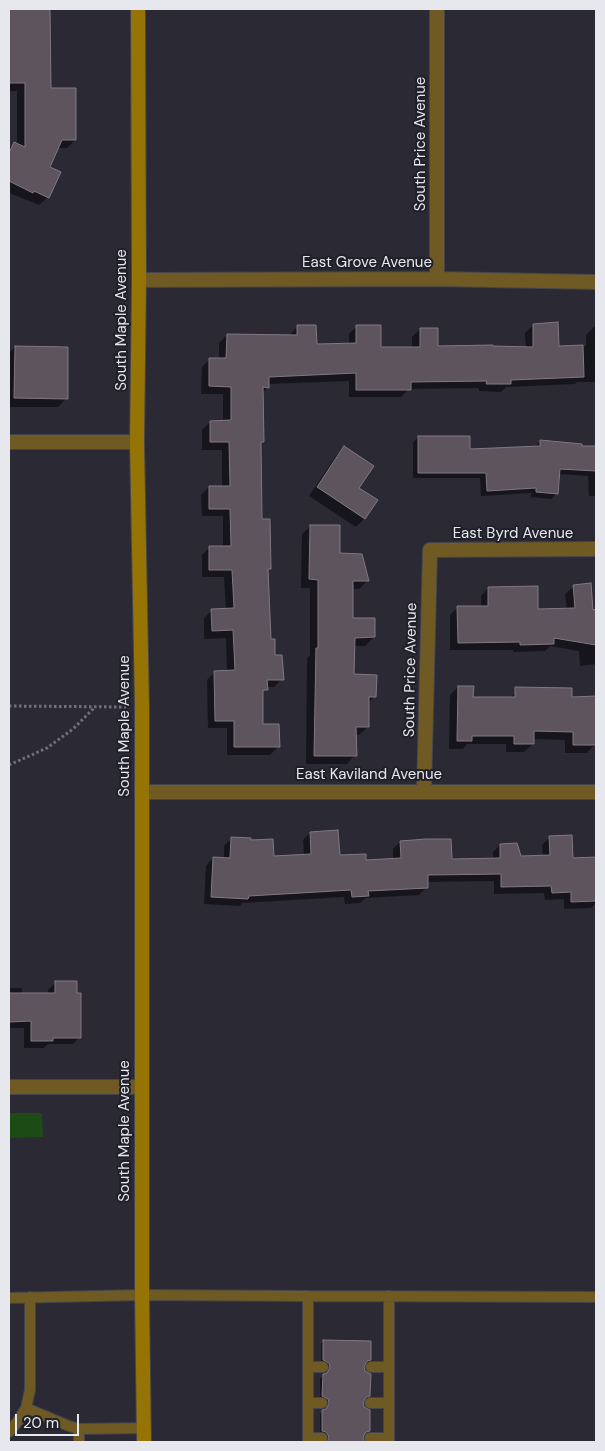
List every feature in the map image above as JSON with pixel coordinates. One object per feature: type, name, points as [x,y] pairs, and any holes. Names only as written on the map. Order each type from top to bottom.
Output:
[{"type":"main road","name":"South Maple Avenue","points":[[138,9],[138,442],[142,707],[141,1088],[144,1442]]},
{"type":"street","name":"South Price Avenue","points":[[437,9],[437,279]]},
{"type":"street","name":"East Grove Avenue","points":[[139,280],[437,279],[596,282]]},
{"type":"street","points":[[9,442],[138,442]]},
{"type":"street","name":"East Byrd Avenue","points":[[430,550],[596,549]]},
{"type":"street","name":"South Price Avenue","points":[[424,791],[430,550]]},
{"type":"street","name":"East Kaviland Avenue","points":[[142,792],[596,792]]},
{"type":"street","points":[[9,1087],[141,1088]]},
{"type":"lane","points":[[9,1298],[142,1295],[596,1297]]},
{"type":"lane","points":[[308,1296],[308,1440],[322,1438]]},
{"type":"lane","points":[[370,1438],[389,1440],[389,1296]]},
{"type":"lane","points":[[9,1432],[26,1408],[30,1390],[30,1297]]},
{"type":"lane","points":[[308,1367],[323,1367]]},
{"type":"lane","points":[[371,1367],[389,1367]]},
{"type":"lane","points":[[309,1402],[322,1403]]},
{"type":"lane","points":[[370,1403],[388,1403]]},
{"type":"lane","points":[[26,1408],[69,1426],[79,1428],[144,1428]]},
{"type":"lane","points":[[79,1428],[79,1442]]},
{"type":"path","points":[[9,706],[142,707]]},
{"type":"path","points":[[9,765],[47,748],[73,729],[94,707]]},
{"type":"green space","points":[[9,1113],[42,1113],[43,1137],[9,1138]]},
{"type":"building","points":[[9,9],[50,9],[51,88],[76,88],[76,140],[62,140],[50,167],[61,172],[49,198],[34,191],[33,193],[9,181],[9,153],[14,142],[25,147],[25,83],[9,83]]},
{"type":"building","points":[[558,322],[559,346],[583,345],[584,377],[511,380],[511,384],[486,384],[487,381],[411,382],[411,390],[356,390],[356,373],[269,377],[269,388],[263,387],[264,442],[261,442],[262,519],[270,519],[271,569],[268,569],[271,639],[275,639],[275,655],[282,655],[284,680],[267,680],[268,690],[263,690],[263,724],[279,724],[280,747],[234,747],[234,721],[215,721],[214,671],[235,670],[233,630],[212,631],[211,609],[234,608],[232,570],[209,570],[209,546],[231,546],[230,509],[209,509],[209,486],[230,486],[229,442],[210,442],[210,421],[231,420],[231,387],[209,386],[209,358],[226,358],[227,334],[297,335],[297,325],[316,325],[317,344],[356,343],[356,325],[381,325],[381,347],[420,347],[420,328],[438,328],[438,346],[493,345],[533,347],[533,324]]},
{"type":"building","points":[[15,346],[68,347],[68,399],[14,398]]},
{"type":"building","points":[[418,436],[470,436],[470,449],[540,446],[540,440],[596,446],[596,471],[560,469],[558,494],[536,492],[536,488],[487,491],[486,473],[418,473]]},
{"type":"building","points":[[344,446],[374,466],[359,488],[378,500],[365,519],[317,487]]},
{"type":"building","points":[[310,525],[340,525],[340,553],[362,554],[369,581],[353,581],[353,618],[375,618],[375,637],[355,638],[354,674],[377,675],[376,697],[369,697],[369,727],[356,727],[357,756],[314,756],[316,648],[318,648],[318,580],[309,579]]},
{"type":"building","points":[[591,583],[593,610],[596,609],[596,645],[554,638],[554,644],[520,645],[520,642],[458,643],[457,606],[488,606],[488,587],[538,586],[538,609],[575,608],[573,585]]},
{"type":"building","points":[[458,686],[474,686],[473,697],[515,697],[515,687],[572,688],[572,697],[596,696],[596,745],[573,745],[573,732],[534,731],[534,744],[514,744],[514,736],[472,736],[472,741],[457,741]]},
{"type":"building","points":[[338,830],[340,855],[366,854],[366,860],[401,858],[400,841],[426,839],[451,839],[452,859],[500,858],[500,844],[517,843],[521,856],[550,855],[549,836],[572,835],[573,858],[596,857],[596,901],[571,902],[571,892],[552,893],[551,886],[501,887],[501,874],[428,875],[428,888],[368,891],[369,896],[352,897],[351,890],[249,896],[248,899],[211,897],[213,857],[230,858],[231,837],[251,838],[251,840],[273,839],[274,856],[311,854],[310,832]]},
{"type":"building","points":[[55,981],[77,981],[77,993],[81,993],[81,1038],[53,1038],[53,1041],[31,1041],[31,1021],[9,1022],[9,993],[55,993]]},
{"type":"building","points":[[323,1340],[371,1341],[371,1360],[367,1361],[364,1367],[365,1371],[371,1374],[370,1396],[366,1397],[363,1403],[364,1407],[370,1410],[370,1431],[364,1435],[365,1442],[327,1442],[328,1435],[322,1431],[322,1410],[326,1409],[329,1403],[328,1399],[322,1396],[323,1374],[327,1373],[330,1367],[329,1363],[323,1360]]}]
